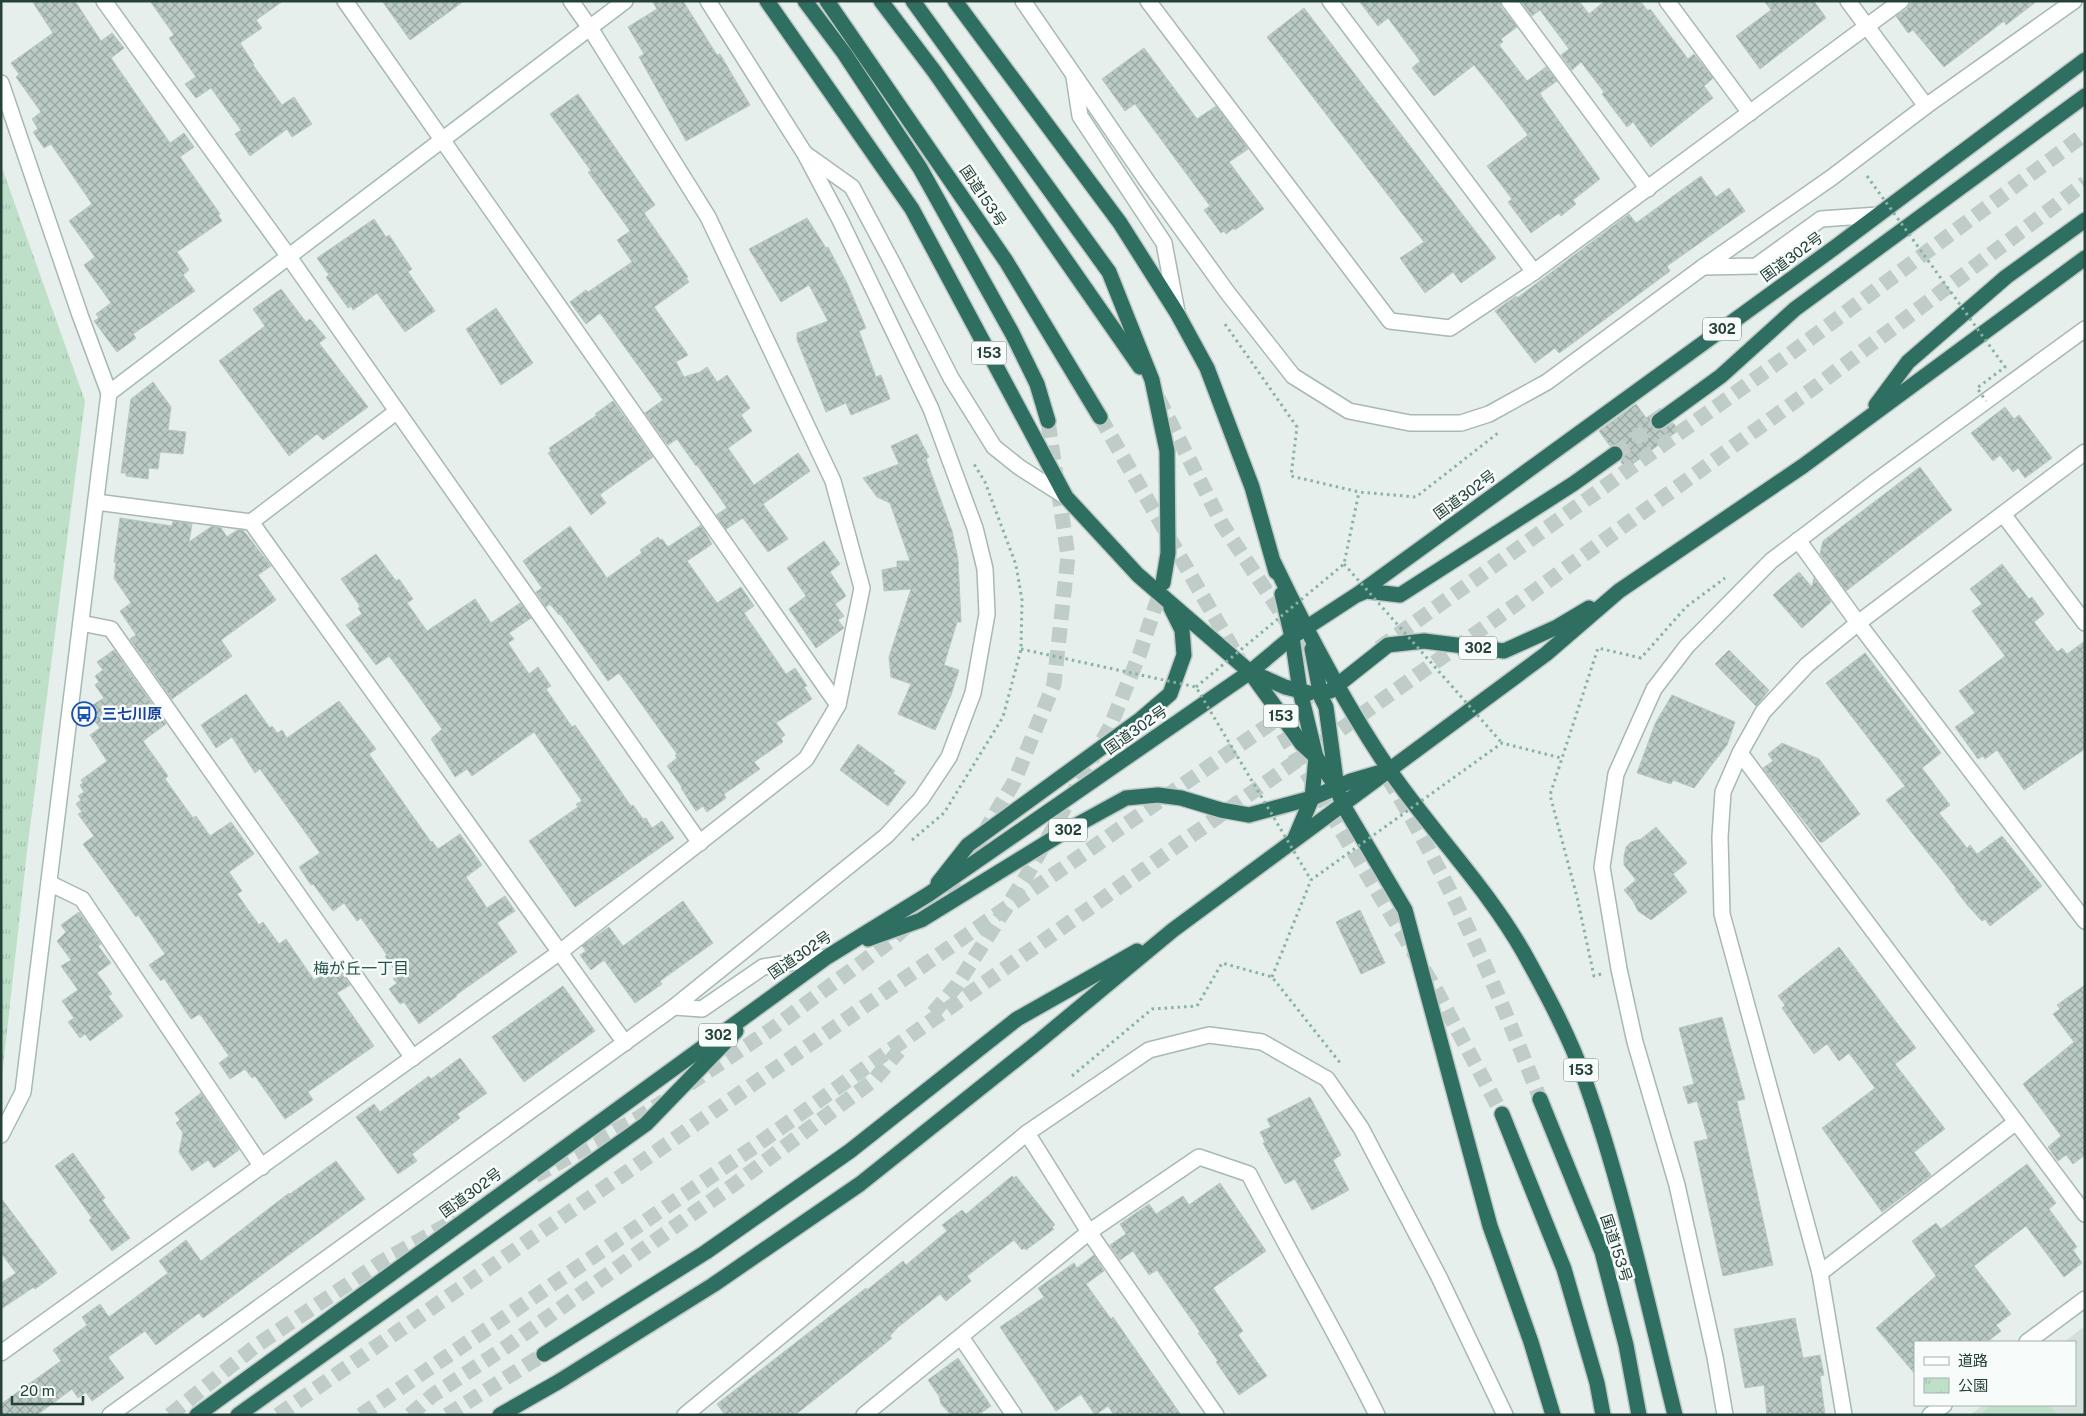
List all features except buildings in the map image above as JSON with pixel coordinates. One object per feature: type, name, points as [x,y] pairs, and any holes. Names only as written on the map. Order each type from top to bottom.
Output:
[{"type":"highway","name":"153","points":[[767,1],[912,209],[1066,497],[1138,575],[1250,672],[1302,744],[1316,757],[1337,788]]},
{"type":"highway","points":[[805,1],[844,53],[920,168],[1012,333],[1037,384],[1048,421]]},
{"type":"highway","name":"国道153号","points":[[827,1],[1006,261],[1100,418]]},
{"type":"highway","name":"国道153号","points":[[881,1],[934,71],[1150,381]]},
{"type":"highway","points":[[913,1],[1108,272],[1152,380],[1167,451],[1168,554],[1163,583]]},
{"type":"highway","name":"153","points":[[955,1],[1120,222],[1177,313],[1207,368],[1252,487],[1274,563],[1303,636],[1312,651],[1321,697],[1326,707],[1337,788],[1343,805],[1405,910],[1490,1226],[1531,1342],[1553,1415]]},
{"type":"highway","name":"国道302号","points":[[197,1415],[764,1001],[840,948],[930,894],[1303,636],[1333,609],[1358,594],[1878,215],[2085,60]]},
{"type":"highway","points":[[1655,424],[1721,376],[1795,309],[2085,96]]},
{"type":"highway","points":[[1866,419],[1908,362],[2006,278],[2085,220]]},
{"type":"highway","name":"302","points":[[1321,697],[1388,645],[1424,641],[1504,652],[1557,627],[1619,591],[1803,466],[2085,258]]},
{"type":"highway","points":[[1358,594],[1366,591],[1400,594],[1573,484],[1615,454]]},
{"type":"highway","name":"302","points":[[500,1415],[558,1382],[713,1284],[860,1184],[1038,1042],[1173,930],[1546,654],[1619,591]]},
{"type":"highway","name":"302","points":[[930,894],[968,844],[1141,719],[1170,694],[1184,654],[1182,630],[1168,601]]},
{"type":"highway","name":"153","points":[[1303,636],[1389,769],[1490,900],[1523,952],[1557,1017],[1584,1076],[1625,1211],[1674,1415]]},
{"type":"highway","name":"153","points":[[1295,838],[1312,798],[1316,757],[1300,691],[1303,636]]},
{"type":"highway","points":[[1250,672],[1285,686],[1321,697]]},
{"type":"highway","name":"302","points":[[840,948],[922,920],[1064,832],[1126,798],[1158,795],[1181,798],[1221,810],[1250,815],[1312,798],[1352,781],[1389,769]]},
{"type":"highway","points":[[544,1354],[706,1252],[850,1151],[1017,1019],[1173,930]]},
{"type":"highway","points":[[238,1415],[646,1124],[764,1001]]},
{"type":"highway","name":"国道153号","points":[[1540,1098],[1602,1252],[1626,1345],[1640,1415]]},
{"type":"highway","points":[[1502,1114],[1564,1269],[1603,1415]]},
{"type":"street","points":[[104,1],[289,257],[700,843]]},
{"type":"street","points":[[345,1],[838,706]]},
{"type":"street","points":[[1,1353],[560,952],[806,759],[838,706],[862,588],[833,481],[708,217],[590,28],[571,1]]},
{"type":"street","points":[[109,393],[626,1]]},
{"type":"street","points":[[110,1415],[674,1007],[886,836],[921,798],[949,757],[973,694],[987,614],[985,569],[975,528],[932,409],[840,220],[805,154],[708,1]]},
{"type":"street","points":[[1023,1],[1147,181],[1210,268],[1293,376],[1348,411],[1410,423],[1461,423],[1489,414],[1547,382],[1703,267],[1831,178],[1926,106],[2074,1]]},
{"type":"street","points":[[1148,1],[1390,321],[1450,328],[1534,272],[1901,1]]},
{"type":"street","points":[[1330,1],[1534,272]]},
{"type":"street","points":[[1509,1],[1648,188]]},
{"type":"street","points":[[1667,1],[1750,113]]},
{"type":"street","points":[[1848,1],[1926,106]]},
{"type":"street","points":[[1073,73],[1080,116],[1164,243],[1177,313]]},
{"type":"street","points":[[1,83],[80,315],[109,393],[24,1092],[1,1135]]},
{"type":"street","points":[[805,154],[852,187],[951,378],[994,447],[1019,467],[1066,497]]},
{"type":"street","points":[[1703,267],[1756,266],[1820,219],[1878,215]]},
{"type":"street","points":[[1725,1415],[1715,1357],[1677,1185],[1635,1042],[1602,867],[1616,774],[1654,689],[1688,646],[1771,562],[1798,540],[2085,329]]},
{"type":"street","points":[[96,502],[251,522],[396,412]]},
{"type":"street","points":[[1844,1415],[1820,1273],[1722,914],[1720,837],[1723,792],[1740,754],[1763,712],[1807,665],[1858,623],[2085,452]]},
{"type":"street","points":[[2002,514],[2085,623]]},
{"type":"street","points":[[251,522],[625,1042]]},
{"type":"street","points":[[1798,540],[1858,623],[2085,921]]},
{"type":"street","points":[[81,623],[111,629],[413,1058]]},
{"type":"street","points":[[1740,754],[2085,1214]]},
{"type":"street","points":[[49,883],[82,900],[262,1167]]},
{"type":"street","points":[[674,1007],[702,1008],[763,967],[827,957]]},
{"type":"street","points":[[684,1415],[1027,1133],[1074,1099],[1149,1050],[1209,1035],[1262,1042],[1327,1079],[1361,1128],[1439,1277],[1505,1415]]},
{"type":"street","points":[[1820,1273],[2016,1122]]},
{"type":"street","points":[[1027,1133],[1090,1232],[1216,1415]]},
{"type":"street","points":[[864,1415],[1090,1232],[1199,1157],[1248,1174],[1287,1248],[1346,1352],[1376,1415]]},
{"type":"street","points":[[2028,1341],[2085,1299]]},
{"type":"street","points":[[961,1336],[1014,1415]]},
{"type":"street","points":[[1930,1415],[1943,1406]]},
{"type":"path","points":[[1867,176],[2005,367],[1977,388],[1986,401]]},
{"type":"path","points":[[1221,319],[1297,427],[1291,476],[1359,492],[1416,497],[1500,431]]},
{"type":"path","points":[[1196,687],[1344,564],[1359,492]]},
{"type":"path","points":[[1344,564],[1502,743],[1561,758]]},
{"type":"path","points":[[1620,969],[1594,976],[1577,897],[1550,795],[1598,648],[1641,658],[1686,607],[1731,573]]},
{"type":"path","points":[[1021,649],[1196,687],[1311,880]]},
{"type":"path","points":[[1272,977],[1311,880],[1502,743]]},
{"type":"path","points":[[1074,1099],[1063,1084],[1152,1009],[1197,1006],[1222,964],[1272,977],[1337,1059]]},
{"type":"shaded area","points":[[2085,1326],[2085,1415],[1970,1415],[1982,1406],[2076,1406],[2076,1341],[2065,1341]]},
{"type":"green space","points":[[1,165],[85,401],[27,851],[1,1085]]},
{"type":"green space","points":[[1991,1406],[2051,1406],[2058,1415],[1979,1415]]},
{"type":"tunnel","points":[[1379,648],[1787,356],[2085,134]]},
{"type":"tunnel","points":[[361,1415],[751,1149],[1493,621],[1819,384],[2085,183]]},
{"type":"tunnel","points":[[1158,398],[1222,524],[1315,664]]},
{"type":"tunnel","points":[[1100,417],[1241,663]]},
{"type":"tunnel","points":[[689,1084],[769,1031],[892,940],[957,878],[1014,782],[1054,684],[1068,556],[1048,421]]},
{"type":"tunnel","points":[[1615,454],[1652,426]]},
{"type":"tunnel","points":[[933,1013],[957,985],[1027,875],[1110,727],[1140,653],[1163,583]]},
{"type":"tunnel","points":[[278,1415],[1313,694]]},
{"type":"tunnel","points":[[1271,713],[1436,990],[1502,1114]]},
{"type":"tunnel","points":[[1388,778],[1432,856],[1471,935],[1507,1016],[1540,1099]]},
{"type":"tunnel","points":[[410,1415],[433,1395],[506,1347],[736,1183],[874,1080],[899,1051]]},
{"type":"tunnel","points":[[535,1176],[638,1118],[664,1101]]},
{"type":"tunnel","points":[[170,1415],[257,1345],[381,1262],[456,1220]]},
{"type":"tunnel","points":[[447,1415],[544,1354]]},
{"type":"place","name":"三七川原","points":[[84,714]]},
{"type":"district","name":"梅が丘一丁目","points":[[361,968]]}]
